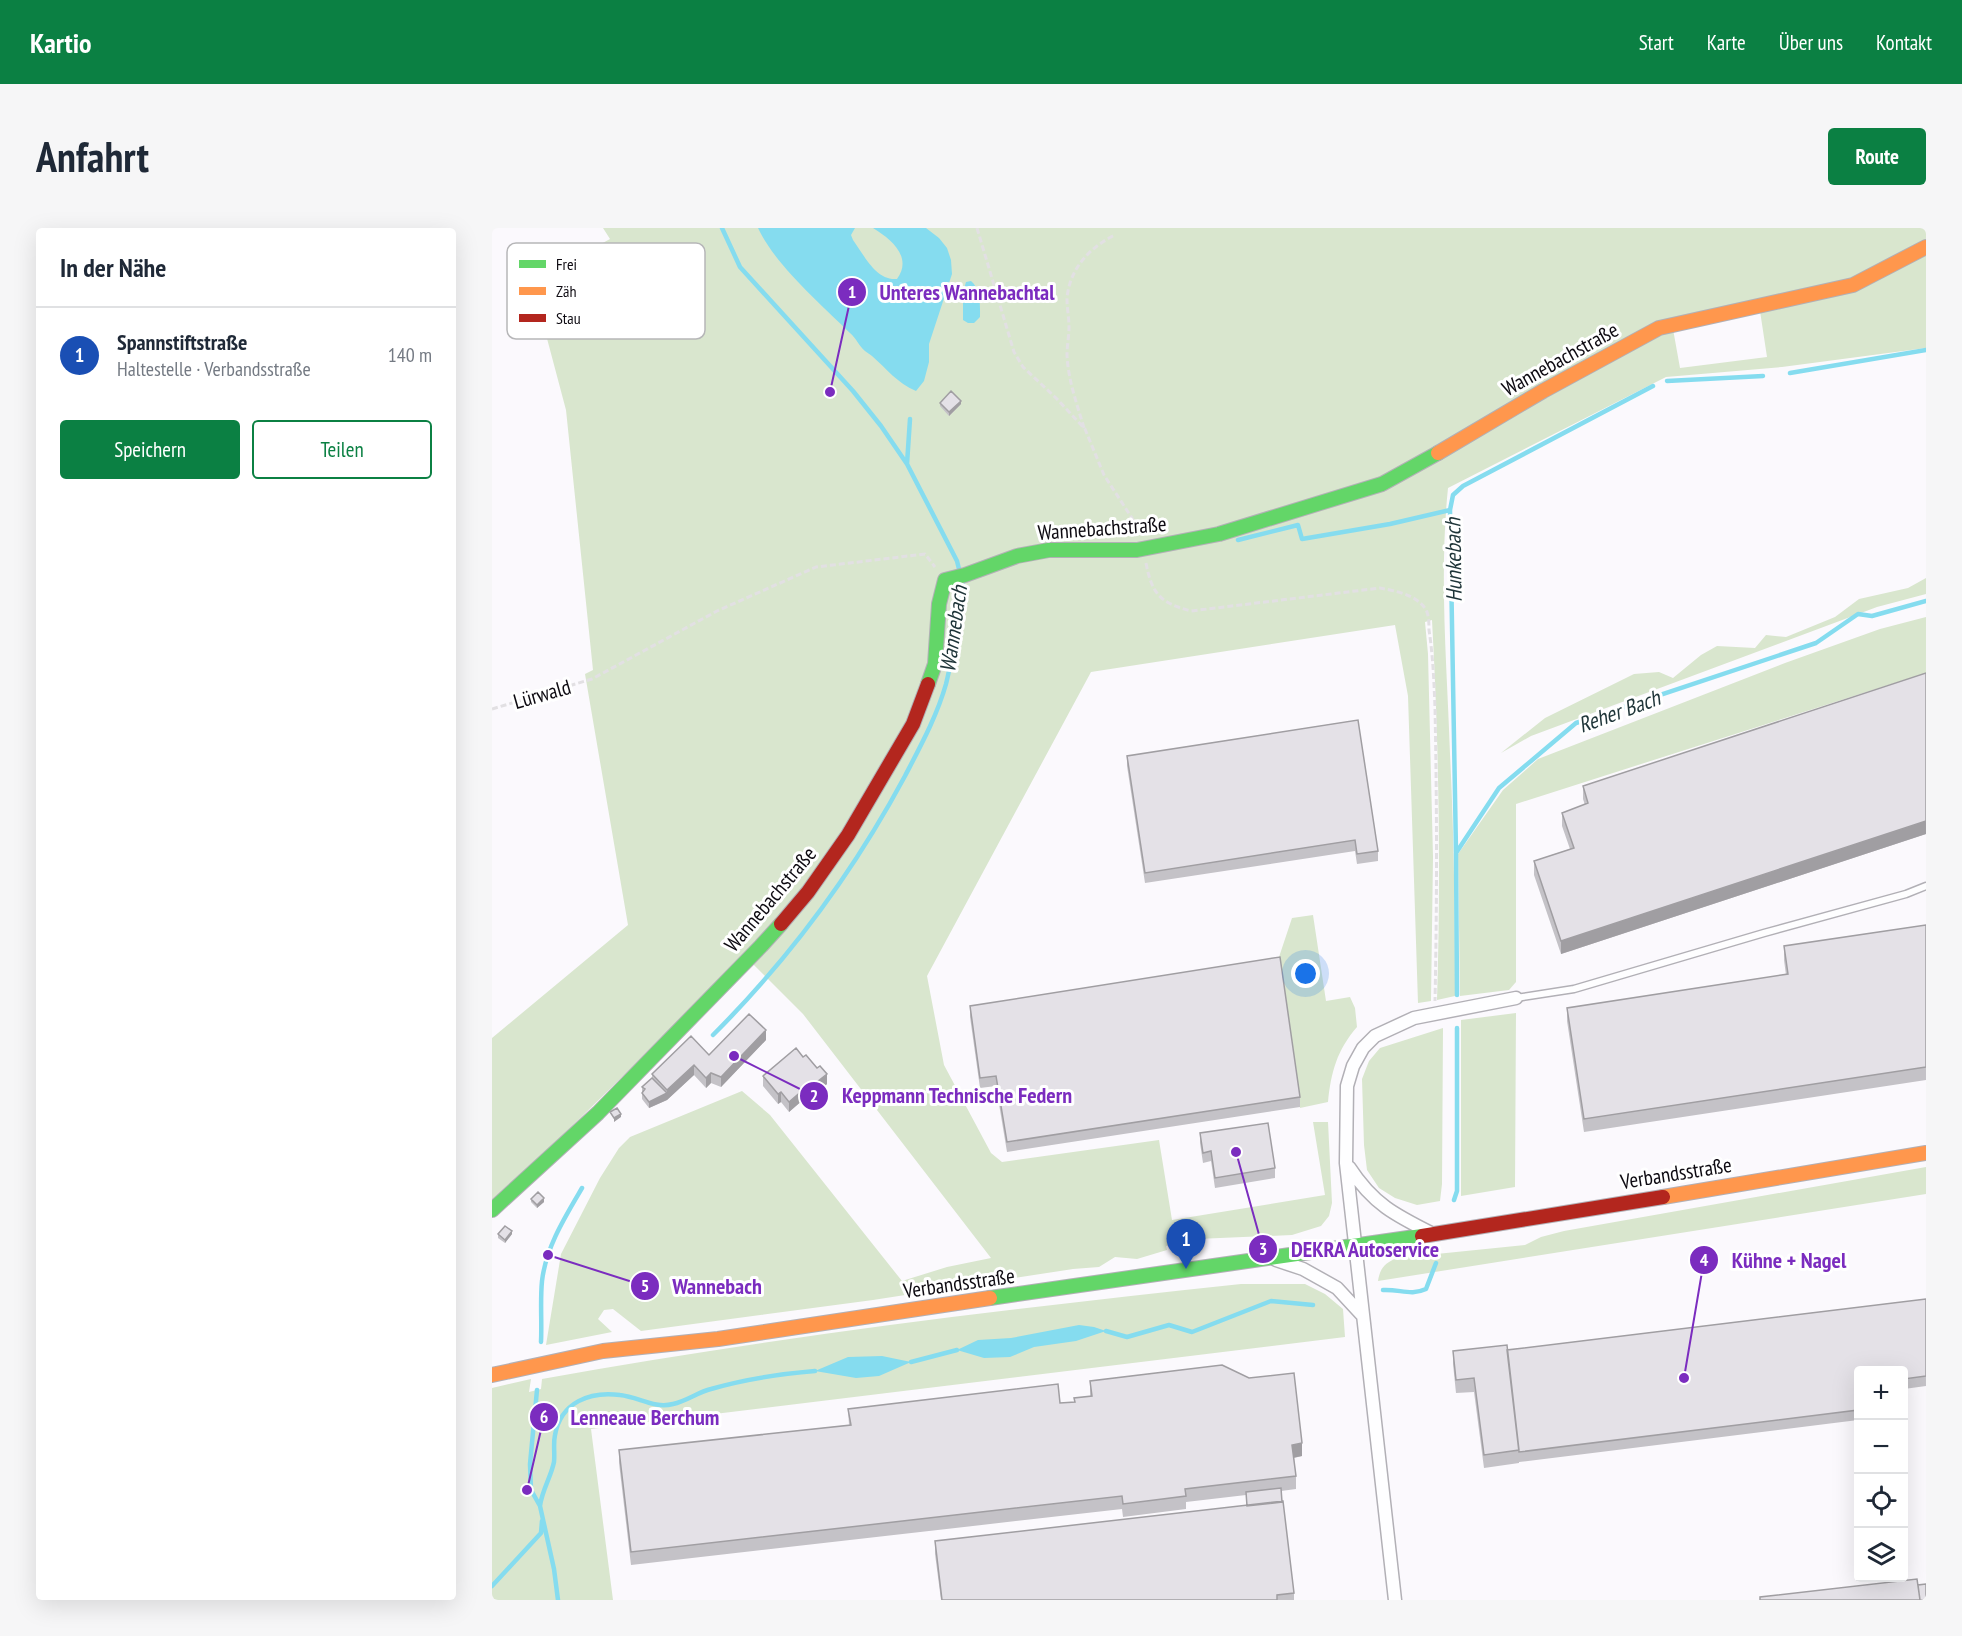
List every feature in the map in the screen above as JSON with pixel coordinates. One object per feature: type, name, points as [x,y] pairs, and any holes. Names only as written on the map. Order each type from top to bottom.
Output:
[{"type":"street","name":"Wannebachstraße","points":[[492,1210],[598,1113],[761,946],[808,892],[848,835],[913,724],[935,664],[939,604],[945,580],[1017,556],[1049,550],[1148,549],[1219,534],[1382,484],[1469,436],[1543,391],[1659,328],[1852,285],[1926,247]]},
{"type":"street","points":[[1395,1600],[1346,1163],[1347,1086],[1353,1066],[1364,1048],[1377,1035],[1414,1018],[1516,998]]},
{"type":"street","name":"Verbandsstraße","points":[[492,1375],[603,1351],[718,1339],[1355,1246],[1926,1153]]},
{"type":"street","points":[[1346,1163],[1359,1183],[1391,1213],[1433,1234]]},
{"type":"street","points":[[1272,1258],[1303,1269],[1336,1288],[1362,1315]]},
{"type":"lane","points":[[1516,998],[1574,989],[1906,894],[1926,886]]},
{"type":"path","points":[[977,228],[1014,352],[1023,367],[1085,429]]},
{"type":"path","points":[[1115,235],[1099,243],[1084,257],[1073,276],[1067,298],[1069,325],[1067,355],[1070,379],[1085,429],[1104,475],[1148,549],[1149,576],[1157,594],[1170,605],[1191,611],[1380,588],[1396,591],[1414,599],[1422,605],[1427,614],[1433,655],[1438,821],[1436,1014]]},
{"type":"path","name":"Lürwald","points":[[492,709],[592,679],[717,611],[816,567],[925,554],[945,580]]},
{"type":"green space","points":[[603,228],[1926,228],[1926,247],[1853,285],[1775,307],[1855,290],[1926,253],[1926,348],[1782,367],[1666,377],[1448,488],[1444,587],[1453,844],[1455,996],[1437,1000],[1439,810],[1432,620],[1425,622],[1428,654],[1433,857],[1431,1001],[1418,1003],[1408,696],[1395,625],[1091,672],[927,976],[944,1065],[991,1153],[1002,1162],[1159,1140],[1172,1220],[1325,1195],[1313,1122],[1328,1122],[1332,1203],[1329,1216],[1321,1226],[1292,1235],[1197,1239],[1166,1246],[1167,1250],[1137,1259],[1115,1257],[1099,1267],[641,1331],[613,1309],[604,1310],[598,1319],[612,1332],[546,1345],[561,1254],[600,1178],[619,1148],[630,1137],[742,1091],[770,1115],[902,1281],[947,1267],[991,1258],[803,1014],[750,961],[811,895],[852,837],[916,725],[938,665],[941,604],[947,586],[993,568],[1051,554],[1144,551],[1140,543],[1048,545],[994,557],[964,571],[943,575],[937,603],[931,663],[910,723],[846,832],[805,891],[758,943],[492,1205],[492,1038],[628,925],[585,674],[593,670],[566,410],[547,339],[705,339],[705,243],[603,243],[610,239]],"holes":[[[1760,311],[1767,357],[1680,368],[1673,329]]]},
{"type":"green space","points":[[1926,578],[1926,594],[1877,607],[1531,736],[1501,753],[1545,718],[1634,674],[1659,672],[1673,678],[1701,655],[1717,646],[1755,648],[1766,635],[1786,637],[1835,617],[1859,599],[1908,588]]},
{"type":"green space","points":[[1926,617],[1926,673],[1516,804],[1516,982],[1509,990],[1460,996],[1458,854],[1503,790],[1538,759],[1785,663],[1880,629]]},
{"type":"green space","points":[[1313,915],[1326,1001],[1350,997],[1355,1008],[1357,1027],[1344,1044],[1336,1062],[1328,1102],[1300,1108],[1278,960],[1292,918]]},
{"type":"green space","points":[[1516,1013],[1515,1187],[1461,1196],[1461,1020]]},
{"type":"green space","points":[[1443,1028],[1440,1201],[1417,1205],[1395,1198],[1379,1188],[1367,1170],[1362,1079],[1369,1061],[1380,1048]]},
{"type":"green space","points":[[1926,1167],[1926,1194],[1378,1281],[1384,1266],[1397,1258],[1525,1245],[1541,1237],[1564,1231]]},
{"type":"green space","points":[[1241,1284],[1305,1284],[1325,1294],[1343,1309],[1345,1337],[591,1429],[613,1600],[492,1600],[492,1388],[531,1379],[529,1392],[541,1389],[542,1379],[716,1350],[978,1314]]},
{"type":"water","points":[[758,228],[855,228],[851,235],[853,240],[871,266],[890,279],[897,279],[901,271],[903,263],[901,256],[893,243],[873,228],[926,228],[939,238],[947,248],[952,274],[929,344],[929,362],[924,381],[916,391],[898,380],[863,349],[787,270]]},
{"type":"water","points":[[971,281],[978,293],[980,317],[974,323],[968,323],[963,320],[963,292],[966,282]]},
{"type":"water","points":[[1079,1325],[1106,1331],[1076,1341],[1034,1347],[1010,1357],[984,1358],[957,1350],[978,1340],[1011,1338]]},
{"type":"water","points":[[882,1356],[911,1362],[879,1376],[856,1378],[815,1371],[848,1357]]},
{"type":"building","points":[[951,391],[961,401],[949,412],[940,403]]},
{"type":"building","points":[[1926,673],[1926,821],[1561,941],[1534,861],[1574,848],[1562,813],[1588,803],[1583,786]]},
{"type":"building","points":[[1358,720],[1378,851],[1357,854],[1355,840],[1145,873],[1127,756]]},
{"type":"building","points":[[1926,925],[1926,1067],[1584,1119],[1567,1008],[1788,974],[1784,946]]},
{"type":"building","points":[[1280,957],[1300,1097],[1007,1142],[996,1076],[980,1078],[970,1006]]},
{"type":"building","points":[[749,1014],[766,1030],[721,1077],[711,1073],[706,1078],[694,1065],[667,1090],[652,1074],[691,1036],[709,1055]]},
{"type":"building","points":[[796,1048],[803,1057],[806,1055],[817,1068],[820,1066],[827,1074],[813,1085],[811,1083],[789,1102],[781,1092],[778,1094],[763,1076]]},
{"type":"building","points":[[652,1078],[667,1093],[649,1102],[642,1093],[645,1089],[642,1087]]},
{"type":"building","points":[[617,1108],[621,1114],[614,1118],[610,1112]]},
{"type":"building","points":[[1268,1123],[1275,1168],[1215,1178],[1211,1151],[1203,1153],[1200,1133]]},
{"type":"building","points":[[538,1192],[544,1198],[537,1205],[531,1199]]},
{"type":"building","points":[[505,1226],[512,1231],[505,1240],[498,1234]]},
{"type":"building","points":[[1926,1299],[1926,1376],[1908,1378],[1908,1366],[1854,1366],[1854,1410],[1519,1452],[1507,1350]]},
{"type":"building","points":[[1507,1345],[1519,1450],[1484,1455],[1474,1378],[1456,1380],[1453,1351]]},
{"type":"building","points":[[1222,1365],[1249,1378],[1294,1373],[1302,1443],[1292,1445],[1296,1476],[1185,1489],[1186,1496],[1123,1504],[1122,1496],[631,1552],[619,1450],[851,1425],[848,1409],[1058,1384],[1060,1403],[1075,1402],[1074,1398],[1092,1396],[1090,1381]]},
{"type":"building","points":[[1281,1488],[1282,1502],[1247,1506],[1246,1492]]},
{"type":"building","points":[[1283,1501],[1294,1593],[1277,1595],[1277,1600],[942,1600],[935,1541]]},
{"type":"building","points":[[1917,1579],[1920,1600],[1760,1600],[1760,1597],[1908,1582],[1908,1580]]},
{"type":"building","points":[[1926,1584],[1926,1600],[1920,1600],[1918,1585]]},
{"type":"waterway","name":"Wannebach","points":[[722,228],[740,267],[853,391],[881,426],[907,464],[957,561],[960,573]]},
{"type":"waterway","name":"Hunkebach","points":[[1790,373],[1926,350]]},
{"type":"waterway","name":"Hunkebach","points":[[1667,381],[1763,376]]},
{"type":"waterway","name":"Hunkebach","points":[[1456,852],[1450,510],[1453,495],[1463,486],[1653,386]]},
{"type":"waterway","points":[[907,464],[910,419]]},
{"type":"waterway","points":[[1238,540],[1298,525],[1302,539],[1390,524],[1450,510]]},
{"type":"waterway","name":"Wannebach","points":[[713,1035],[768,976],[818,913],[864,846],[905,776],[933,720],[946,684],[956,635],[962,581]]},
{"type":"waterway","name":"Reher Bach","points":[[1457,995],[1456,853],[1499,788],[1576,723],[1816,643],[1858,614],[1872,616],[1926,601]]},
{"type":"waterway","name":"Reher Bach","points":[[1454,1200],[1457,1191],[1457,1028]]},
{"type":"waterway","name":"Wannebach","points":[[541,1342],[541,1289],[544,1268],[557,1233],[582,1188]]},
{"type":"waterway","name":"Reher Bach","points":[[1383,1290],[1410,1292],[1426,1289],[1436,1263]]},
{"type":"waterway","name":"Reher Bach","points":[[1106,1331],[1127,1337],[1169,1325],[1192,1332],[1271,1301],[1313,1305]]},
{"type":"waterway","name":"Reher Bach","points":[[911,1362],[957,1350]]},
{"type":"waterway","name":"Reher Bach","points":[[540,1506],[554,1462],[554,1438],[558,1424],[563,1414],[578,1401],[609,1394],[666,1405],[678,1403],[706,1390],[737,1382],[815,1371]]},
{"type":"waterway","name":"Wannebach","points":[[537,1390],[530,1464],[531,1490],[540,1506],[554,1569],[558,1600]]},
{"type":"waterway","points":[[492,1586],[541,1533],[542,1521]]},
{"type":"traffic: fast","points":[[928,684],[935,664],[939,604],[945,580],[1017,556],[1049,550],[1137,550],[1219,534],[1382,484],[1438,453]]},
{"type":"traffic: fast","points":[[492,1210],[598,1113],[781,924]]},
{"type":"traffic: fast","points":[[990,1298],[1422,1236]]},
{"type":"traffic: slow","points":[[1438,453],[1543,391],[1659,328],[1853,285],[1926,247]]},
{"type":"traffic: slow","points":[[1663,1197],[1926,1153]]},
{"type":"traffic: slow","points":[[492,1375],[603,1351],[718,1339],[990,1298]]},
{"type":"traffic: jam","points":[[781,924],[808,892],[848,835],[913,724],[928,684]]},
{"type":"traffic: jam","points":[[1422,1236],[1663,1197]]},
{"type":"place","name":"Unteres Wannebachtal","points":[[830,392]]},
{"type":"place","name":"Keppmann Technische Federn","points":[[734,1056]]},
{"type":"place","name":"DEKRA Autoservice","points":[[1236,1152]]},
{"type":"place","name":"Wannebach","points":[[548,1255]]},
{"type":"place","name":"Spannstiftstraße","points":[[1186,1269]]},
{"type":"place","name":"Kühne + Nagel","points":[[1684,1378]]},
{"type":"place","name":"Lenneaue Berchum","points":[[527,1490]]}]
